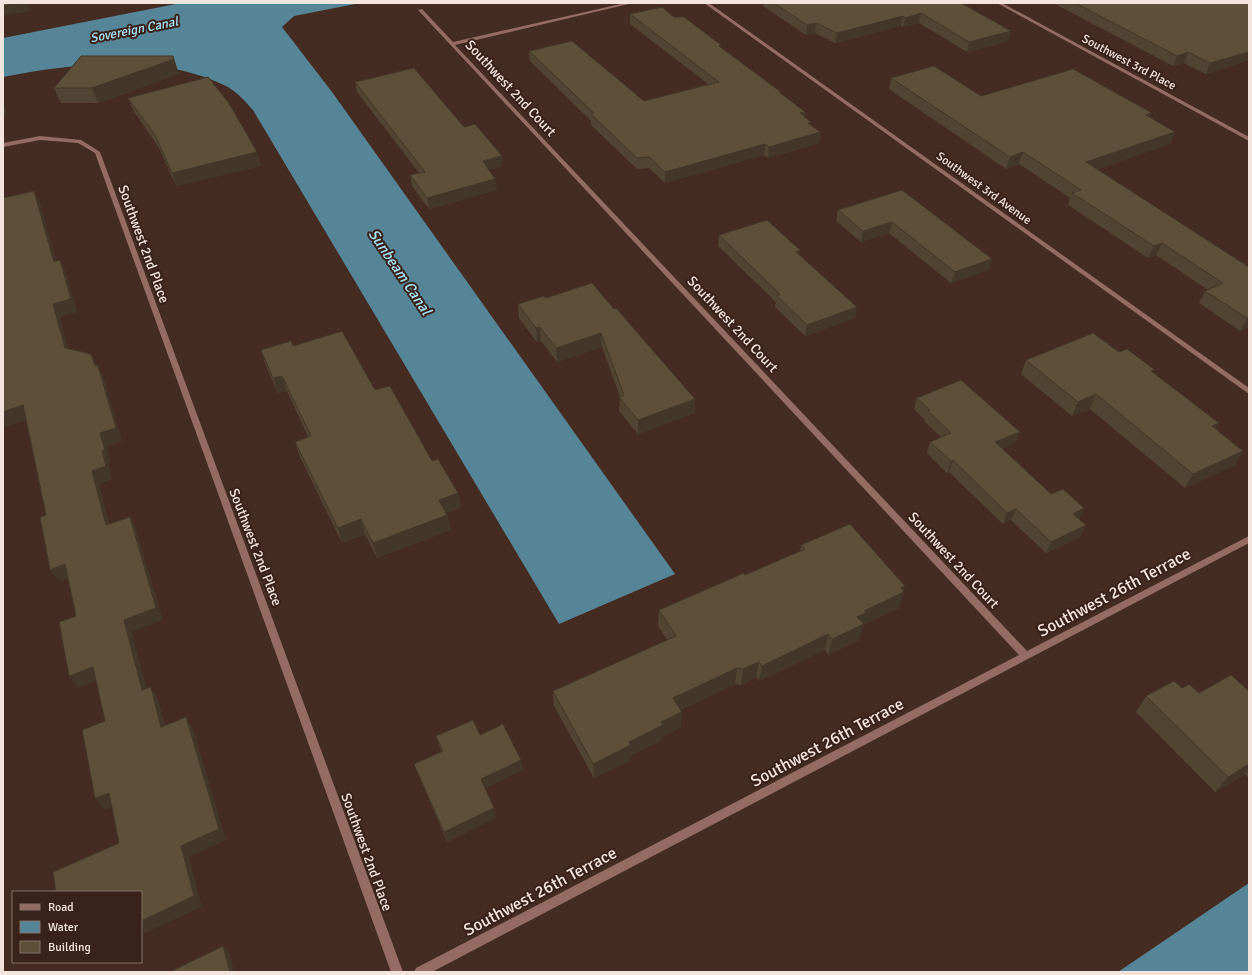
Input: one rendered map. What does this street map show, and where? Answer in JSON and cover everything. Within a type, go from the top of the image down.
[{"type":"street","points":[[453,44],[631,3]]},
{"type":"street","name":"Southwest 3rd Avenue","points":[[706,3],[1249,392]]},
{"type":"street","name":"Southwest 3rd Place","points":[[999,3],[1249,139]]},
{"type":"street","name":"Southwest 2nd Court","points":[[420,10],[1026,656]]},
{"type":"street","name":"Southwest 2nd Place","points":[[3,145],[40,138],[79,141],[97,152],[397,972]]},
{"type":"street","name":"Southwest 26th Terrace","points":[[420,972],[1249,539]]},
{"type":"water","points":[[181,3],[360,3],[294,16],[282,27],[332,92],[675,574],[559,624],[253,110],[232,89],[202,76],[175,69],[147,65],[88,65],[3,77],[3,38]]},
{"type":"water","points":[[1249,883],[1249,972],[1118,972]]},
{"type":"building","points":[[3,3],[18,3],[3,6]]},
{"type":"building","points":[[774,3],[961,3],[1011,31],[969,42],[921,13],[905,18],[903,16],[837,33],[816,23],[807,25]]},
{"type":"building","points":[[1075,3],[1249,3],[1249,52],[1210,63],[1188,52],[1177,56]]},
{"type":"building","points":[[662,7],[674,17],[684,17],[721,45],[719,46],[781,92],[779,92],[805,112],[800,113],[811,122],[808,123],[820,132],[769,147],[765,144],[665,172],[649,157],[637,158],[591,114],[594,113],[529,51],[572,41],[644,101],[719,82],[630,14]]},
{"type":"building","points":[[81,56],[173,56],[174,59],[92,88],[54,88]]},
{"type":"building","points":[[934,66],[981,96],[1073,69],[1152,113],[1146,115],[1175,132],[1086,162],[1249,267],[1249,317],[1247,318],[1205,291],[1223,283],[1162,243],[1154,246],[1072,193],[1081,190],[1023,152],[1010,157],[891,78]]},
{"type":"building","points":[[414,68],[464,127],[475,124],[502,156],[483,161],[495,179],[427,198],[410,175],[425,172],[355,82]]},
{"type":"building","points":[[208,77],[229,103],[257,152],[172,173],[155,135],[128,98]]},
{"type":"building","points":[[902,190],[992,259],[955,272],[892,222],[863,231],[838,210]]},
{"type":"building","points":[[34,191],[54,262],[60,260],[71,299],[53,304],[65,348],[91,354],[95,366],[98,366],[116,428],[100,433],[105,450],[102,451],[106,466],[92,471],[106,525],[130,517],[156,608],[124,620],[142,690],[151,687],[161,727],[186,717],[219,829],[181,846],[194,896],[142,921],[142,891],[56,891],[53,872],[119,843],[109,793],[95,798],[82,730],[105,721],[93,667],[69,676],[59,622],[76,616],[65,564],[50,570],[40,517],[46,515],[23,405],[3,412],[3,198]]},
{"type":"building","points":[[767,220],[800,250],[796,252],[857,307],[807,325],[777,296],[780,294],[719,235]]},
{"type":"building","points":[[592,283],[614,309],[616,308],[695,399],[638,420],[619,397],[624,395],[601,333],[556,348],[540,327],[536,328],[518,304],[544,296],[546,298]]},
{"type":"building","points":[[342,331],[375,390],[390,386],[432,461],[438,459],[458,493],[439,500],[447,515],[373,543],[361,519],[338,528],[295,442],[311,436],[282,376],[273,378],[261,350],[291,341],[293,346]]},
{"type":"building","points":[[1093,333],[1119,352],[1127,349],[1155,370],[1151,371],[1219,423],[1212,426],[1243,451],[1193,474],[1096,394],[1078,402],[1026,360]]},
{"type":"building","points":[[961,380],[1020,432],[995,442],[1051,494],[1063,489],[1084,508],[1073,514],[1086,525],[1051,542],[1016,509],[1007,513],[953,460],[951,461],[930,442],[951,433],[917,398]]},
{"type":"building","points":[[850,524],[905,586],[901,588],[904,592],[864,611],[866,613],[857,617],[864,624],[832,639],[828,634],[762,666],[759,662],[743,669],[737,668],[673,698],[682,712],[661,722],[663,725],[629,742],[631,745],[593,764],[553,691],[676,636],[659,610],[744,573],[745,575],[805,549],[801,545]]},
{"type":"building","points":[[1231,675],[1249,691],[1249,764],[1228,777],[1146,696],[1174,681],[1182,688],[1189,684],[1199,693]]},
{"type":"building","points":[[473,720],[480,735],[503,724],[521,760],[481,779],[494,808],[444,832],[414,764],[443,751],[436,736]]},
{"type":"building","points":[[223,946],[230,972],[170,972]]},
{"type":"water label","name":"Sovereign Canal","points":[[134,29]]},
{"type":"water label","name":"Sunbeam Canal","points":[[400,272]]}]
